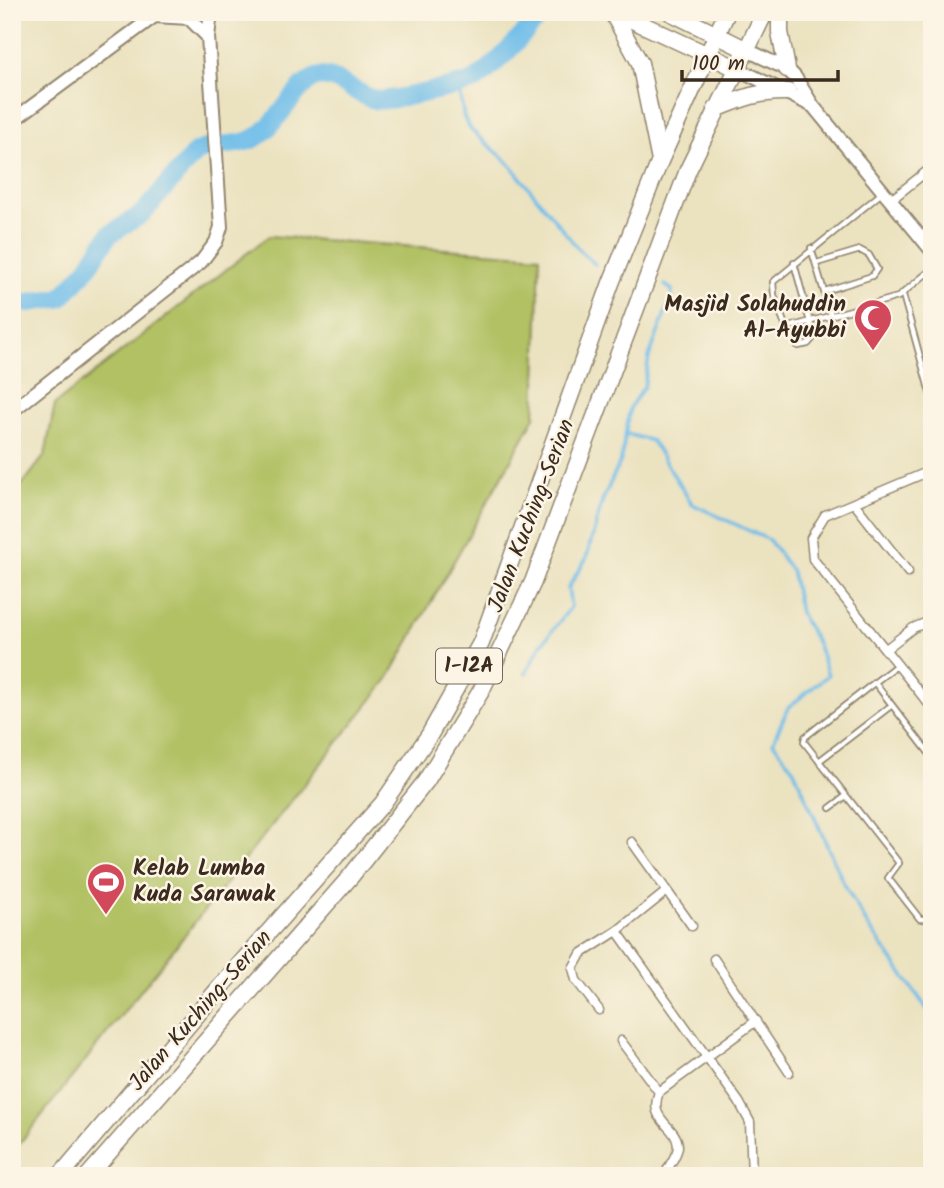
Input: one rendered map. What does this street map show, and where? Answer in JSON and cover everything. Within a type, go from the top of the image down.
[{"type":"highway","points":[[613,12],[736,68]]},
{"type":"highway","points":[[613,12],[640,63],[660,161]]},
{"type":"highway","name":"Jalan Kuching-Serian","points":[[60,1176],[228,978],[375,813],[408,768],[453,696],[481,643],[611,283],[660,161],[727,12]]},
{"type":"highway","name":"Jalan Kuching-Serian","points":[[88,1176],[351,876],[426,781],[454,738],[509,635],[533,582],[665,229],[716,108],[765,12]]},
{"type":"highway","points":[[780,12],[780,32],[787,69]]},
{"type":"highway","points":[[676,14],[745,49]]},
{"type":"highway","points":[[716,108],[744,95],[765,91],[788,92]]},
{"type":"street","points":[[12,411],[211,252],[220,227],[208,37],[211,12]]},
{"type":"street","points":[[12,121],[154,13],[189,18],[208,37]]},
{"type":"street","points":[[745,49],[787,69],[813,106],[932,251]]},
{"type":"street","points":[[736,68],[813,106]]},
{"type":"street","points":[[887,196],[932,167]]},
{"type":"street","points":[[932,470],[825,515],[811,538],[813,559],[932,708]]},
{"type":"street","points":[[855,503],[908,572]]},
{"type":"street","points":[[886,649],[913,628],[932,620]]},
{"type":"street","points":[[632,842],[692,926]]},
{"type":"street","points":[[599,1010],[576,980],[573,968],[581,954],[617,931],[667,891]]},
{"type":"street","points":[[617,931],[708,1056],[750,1122],[752,1176]]},
{"type":"street","points":[[714,958],[789,1072]]},
{"type":"street","points":[[665,1176],[678,1150],[678,1143],[657,1114],[655,1103],[659,1092],[756,1021]]},
{"type":"street","points":[[621,1041],[659,1092]]},
{"type":"lane","points":[[794,263],[814,337],[808,344],[798,346],[786,328],[772,284],[794,263],[811,248],[887,196]]},
{"type":"lane","points":[[811,248],[831,315]]},
{"type":"lane","points":[[817,263],[860,250],[869,255],[877,268],[872,276],[825,291]]},
{"type":"lane","points":[[786,328],[902,295],[932,269]]},
{"type":"lane","points":[[902,295],[930,393]]},
{"type":"lane","points":[[898,664],[805,737],[804,742],[899,863],[889,873],[888,878],[920,919],[932,919]]},
{"type":"lane","points":[[874,682],[932,757]]},
{"type":"lane","points":[[819,761],[892,705]]},
{"type":"lane","points":[[830,808],[846,796]]},
{"type":"green space","name":"Kelab Lumba Kuda Sarawak","points":[[269,236],[540,256],[535,417],[388,679],[12,1153],[12,498],[45,455],[55,404]]},
{"type":"waterway","points":[[12,299],[25,303],[61,298],[88,268],[109,235],[142,214],[196,152],[240,143],[262,134],[310,80],[318,77],[333,79],[377,100],[411,96],[469,82],[494,65],[544,12]]},
{"type":"waterway","points":[[458,84],[464,118],[471,130],[507,161],[581,252],[595,264]]},
{"type":"waterway","points":[[526,673],[541,645],[571,607],[568,588],[586,559],[603,499],[621,460],[630,407],[644,387],[649,357],[672,295],[672,290],[665,285]]},
{"type":"waterway","points":[[627,434],[652,441],[692,504],[769,540],[792,572],[800,613],[818,645],[828,675],[788,708],[773,742],[794,770],[843,882],[867,924],[932,1016]]},
{"type":"place","name":"Masjid Solahuddin Al-Ayubbi","points":[[873,352]]},
{"type":"place","name":"Kelab Lumba Kuda Sarawak","points":[[106,916]]}]
